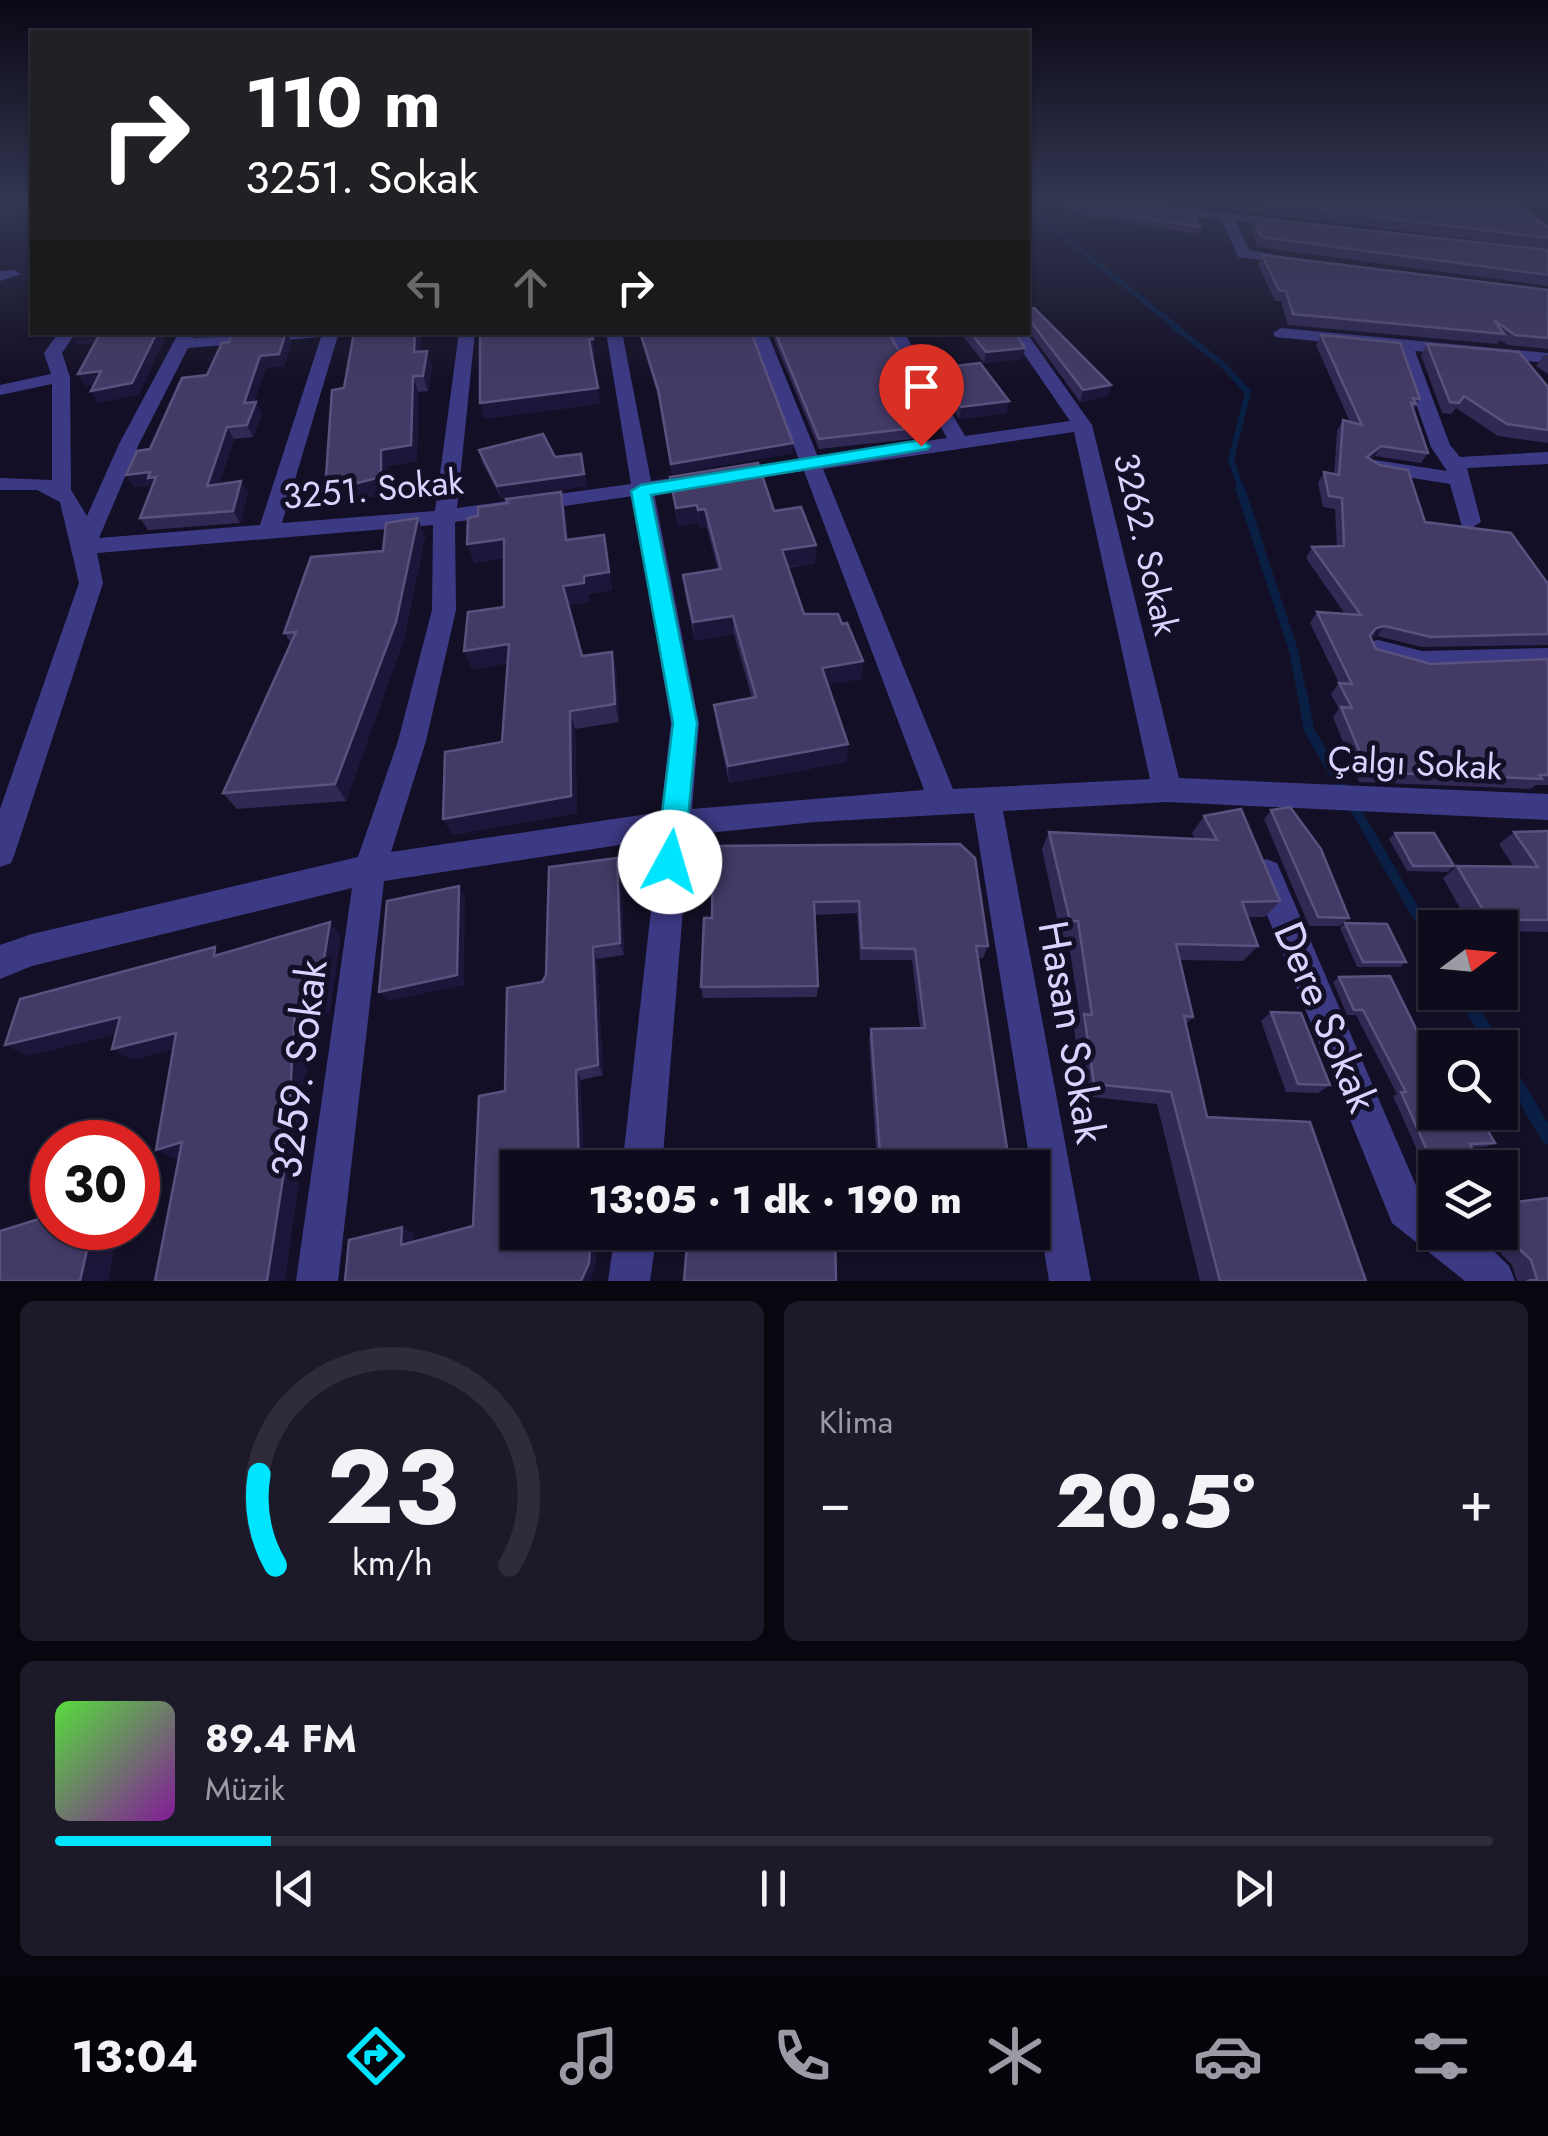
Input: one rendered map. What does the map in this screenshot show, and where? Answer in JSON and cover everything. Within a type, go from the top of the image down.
[{"type":"street","points":[[1281,261],[1311,266]]},
{"type":"street","points":[[1281,332],[1548,358]]},
{"type":"street","points":[[0,853],[90,583],[77,507],[62,488],[60,377],[53,354],[66,335]]},
{"type":"street","points":[[84,547],[184,338],[256,335]]},
{"type":"street","points":[[269,531],[327,335]]},
{"type":"street","name":"3259. Sokak","points":[[317,1281],[370,870],[412,741],[444,610],[445,517],[467,335]]},
{"type":"street","points":[[615,335],[685,723],[644,1150]]},
{"type":"street","points":[[760,335],[944,803]]},
{"type":"street","points":[[897,335],[958,440]]},
{"type":"street","name":"3262. Sokak","points":[[1019,335],[1082,425],[1167,790]]},
{"type":"street","points":[[1404,345],[1440,447],[1457,471],[1470,522]]},
{"type":"street","points":[[0,390],[60,377]]},
{"type":"street","name":"3251. Sokak","points":[[84,547],[445,517],[1082,425]]},
{"type":"street","points":[[1374,466],[1457,471],[1548,458]]},
{"type":"street","points":[[0,484],[36,482],[62,488]]},
{"type":"street","points":[[1378,649],[1422,661],[1548,657]]},
{"type":"street","name":"Çalgı Sokak","points":[[0,962],[32,950],[370,870],[673,824],[815,809],[1167,790],[1548,807]]},
{"type":"street","name":"Dere Sokak","points":[[1233,792],[1406,1209],[1418,1218]]},
{"type":"street","name":"Hasan Sokak","points":[[986,798],[1070,1281]]},
{"type":"street","points":[[628,1281],[633,1250]]},
{"type":"street","name":"Dere Sokak","points":[[1459,1250],[1494,1281]]},
{"type":"building","points":[[1265,261],[1309,261],[1548,290],[1548,338],[1515,335],[1494,320],[1504,334],[1293,314],[1286,291],[1279,290]]},
{"type":"building","points":[[1441,261],[1548,261],[1548,275]]},
{"type":"building","points":[[1034,308],[1111,385],[1083,390],[1030,321],[1030,309]]},
{"type":"building","points":[[99,335],[156,335],[132,383],[91,391],[101,371],[78,374]]},
{"type":"building","points":[[285,335],[279,354],[260,356],[244,403],[256,402],[247,425],[227,427],[207,486],[241,481],[233,511],[140,518],[156,477],[148,478],[150,472],[126,475],[137,451],[150,449],[182,378],[207,375],[222,343],[229,342],[231,336]]},
{"type":"building","points":[[353,335],[415,335],[414,352],[427,351],[423,376],[413,376],[411,445],[381,450],[381,477],[325,491],[332,390],[344,388]]},
{"type":"building","points":[[480,335],[592,335],[589,340],[598,388],[480,403]]},
{"type":"building","points":[[641,335],[752,335],[793,443],[671,464],[658,389]]},
{"type":"building","points":[[776,335],[890,335],[935,412],[924,413],[932,426],[819,439]]},
{"type":"building","points":[[972,335],[1017,335],[1025,348],[986,352]]},
{"type":"building","points":[[1321,335],[1400,343],[1420,399],[1413,398],[1416,404],[1411,403],[1428,453],[1381,446],[1367,457],[1380,465],[1408,470],[1425,522],[1511,533],[1548,584],[1548,634],[1431,637],[1385,626],[1376,628],[1370,636],[1376,649],[1431,664],[1548,659],[1548,775],[1539,775],[1542,779],[1368,772],[1341,707],[1352,708],[1339,683],[1352,684],[1317,612],[1361,615],[1312,547],[1344,546],[1342,498],[1329,496],[1324,472],[1339,475],[1343,420],[1362,425]]},
{"type":"building","points":[[1427,344],[1519,352],[1548,387],[1548,430],[1507,424],[1464,396],[1459,403],[1450,402]]},
{"type":"building","points":[[980,363],[1009,401],[961,407],[938,368]]},
{"type":"building","points":[[543,434],[555,457],[581,454],[584,474],[497,486],[479,450]]},
{"type":"building","points":[[758,463],[774,511],[801,507],[816,545],[782,550],[804,614],[838,614],[842,624],[847,623],[863,661],[822,668],[848,744],[728,766],[714,705],[756,697],[733,616],[693,622],[683,575],[721,569],[705,509],[698,510],[697,505],[676,508],[670,477]]},
{"type":"building","points":[[561,492],[566,540],[604,535],[609,572],[584,576],[584,583],[563,586],[582,656],[612,652],[615,704],[570,711],[571,796],[443,819],[445,752],[502,742],[509,644],[464,651],[468,612],[504,607],[504,539],[467,544],[468,518],[478,516],[478,507],[508,503],[506,499]]},
{"type":"building","points":[[418,518],[396,622],[335,784],[223,793],[296,632],[284,633],[311,557],[383,551],[386,523]]},
{"type":"building","points":[[1290,807],[1321,849],[1349,918],[1318,917],[1271,810]]},
{"type":"building","points":[[1241,809],[1280,901],[1242,902],[1258,946],[1176,944],[1193,1017],[1184,1016],[1207,1117],[1310,1122],[1366,1281],[1220,1281],[1171,1092],[1094,1084],[1084,1014],[1092,1015],[1078,921],[1070,921],[1049,832],[1217,840],[1204,816]]},
{"type":"building","points":[[1548,831],[1548,920],[1518,920],[1518,910],[1483,910],[1457,866],[1538,867],[1514,832]]},
{"type":"building","points":[[1395,833],[1434,833],[1454,866],[1413,866]]},
{"type":"building","points":[[960,844],[975,858],[988,946],[976,946],[1007,1150],[880,1150],[871,1029],[925,1028],[915,949],[862,948],[859,901],[814,902],[818,986],[701,987],[704,918],[712,918],[713,846]]},
{"type":"building","points":[[617,858],[620,943],[593,947],[598,1065],[576,1070],[578,1150],[500,1150],[500,1250],[590,1250],[581,1281],[345,1281],[349,1240],[402,1227],[401,1245],[473,1226],[479,1096],[505,1091],[507,988],[542,982],[546,975],[549,867]]},
{"type":"building","points":[[459,886],[457,975],[379,992],[387,901]]},
{"type":"building","points":[[330,922],[317,1001],[295,1007],[287,1152],[267,1281],[155,1281],[182,1142],[160,1149],[160,1127],[176,1033],[112,1049],[120,1017],[5,1045],[20,999],[215,947],[214,956]]},
{"type":"building","points":[[1345,923],[1387,924],[1406,962],[1363,962]]},
{"type":"building","points":[[1390,976],[1418,1033],[1418,1130],[1487,1130],[1495,1143],[1470,1144],[1473,1150],[1427,1150],[1401,1092],[1406,1092],[1363,1010],[1354,1010],[1339,977]]},
{"type":"building","points":[[1271,1012],[1301,1013],[1330,1085],[1298,1084]]},
{"type":"building","points":[[1548,1198],[1548,1281],[1527,1281],[1537,1279],[1531,1260],[1518,1248],[1518,1202]]},
{"type":"building","points":[[30,1222],[30,1250],[87,1250],[80,1281],[0,1281],[0,1231]]},
{"type":"building","points":[[687,1250],[835,1250],[836,1281],[684,1281]]},
{"type":"waterway","points":[[1094,261],[1179,329]]},
{"type":"waterway","points":[[1175,327],[1222,364],[1248,392],[1231,459],[1241,490]]},
{"type":"waterway","points":[[1240,488],[1294,652],[1302,695]]},
{"type":"waterway","points":[[1302,692],[1309,730],[1418,917]]},
{"type":"waterway","points":[[1473,1010],[1485,1030]]},
{"type":"waterway","points":[[1518,1086],[1548,1137]]},
{"type":"route","points":[[670,862],[685,723],[641,491],[921,446]]}]
